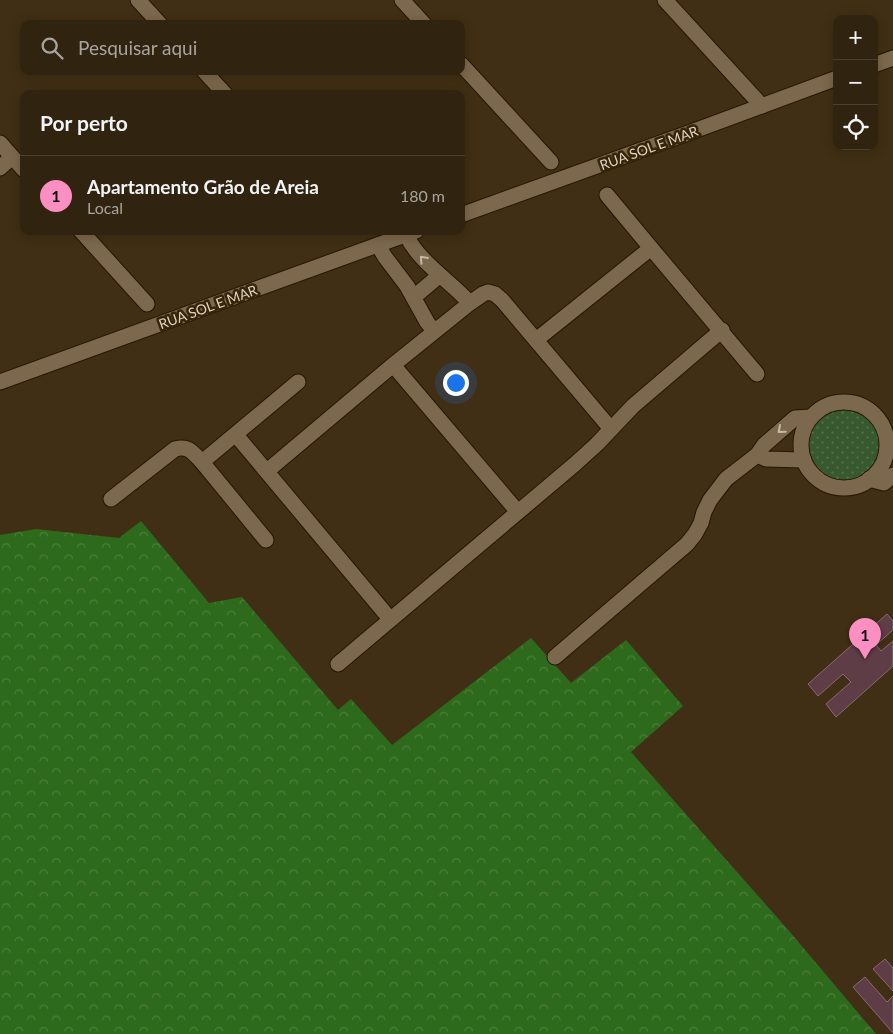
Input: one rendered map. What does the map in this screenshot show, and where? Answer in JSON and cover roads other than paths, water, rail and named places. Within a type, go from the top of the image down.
[{"type":"street","points":[[138,0],[156,20]]},
{"type":"street","points":[[402,0],[420,20]]},
{"type":"street","points":[[665,0],[762,106]]},
{"type":"street","points":[[878,64],[893,58]]},
{"type":"street","points":[[465,68],[551,162]]},
{"type":"street","points":[[208,75],[221,90]]},
{"type":"street","name":"RUA SOL E MAR","points":[[465,214],[833,79]]},
{"type":"street","points":[[0,144],[20,166]]},
{"type":"street","points":[[0,168],[12,157]]},
{"type":"street","points":[[607,196],[722,330],[757,374]]},
{"type":"street","points":[[85,235],[147,304]]},
{"type":"street","name":"RUA SOL E MAR","points":[[0,382],[406,235]]},
{"type":"street","points":[[411,235],[414,248],[470,303]]},
{"type":"street","points":[[378,245],[414,297],[418,308],[434,331]]},
{"type":"street","points":[[536,340],[651,248]]},
{"type":"street","points":[[414,297],[440,275]]},
{"type":"street","points":[[267,471],[392,365],[470,303],[488,292],[495,294],[502,300],[611,429]]},
{"type":"street","points":[[338,664],[575,464],[633,406],[722,330]]},
{"type":"street","points":[[392,365],[518,512]]},
{"type":"street","points":[[202,462],[298,382]]},
{"type":"street","points":[[851,402],[862,406],[871,412],[888,431],[883,462],[869,480],[859,485],[837,487],[826,484],[816,478],[804,460],[801,449],[805,427],[819,410],[829,405],[851,402]]},
{"type":"street","points":[[555,657],[687,544],[701,523],[707,506],[717,489],[726,479],[757,455],[764,445],[795,418],[811,418]]},
{"type":"street","points":[[236,435],[390,619]]},
{"type":"street","points":[[111,499],[175,448],[183,447],[202,462],[266,540]]},
{"type":"street","points":[[757,455],[766,459],[804,460]]},
{"type":"street","points":[[869,480],[884,482],[893,475]]},
{"type":"place","name":"Apartamento Grão de Areia","points":[[865,659]]}]
